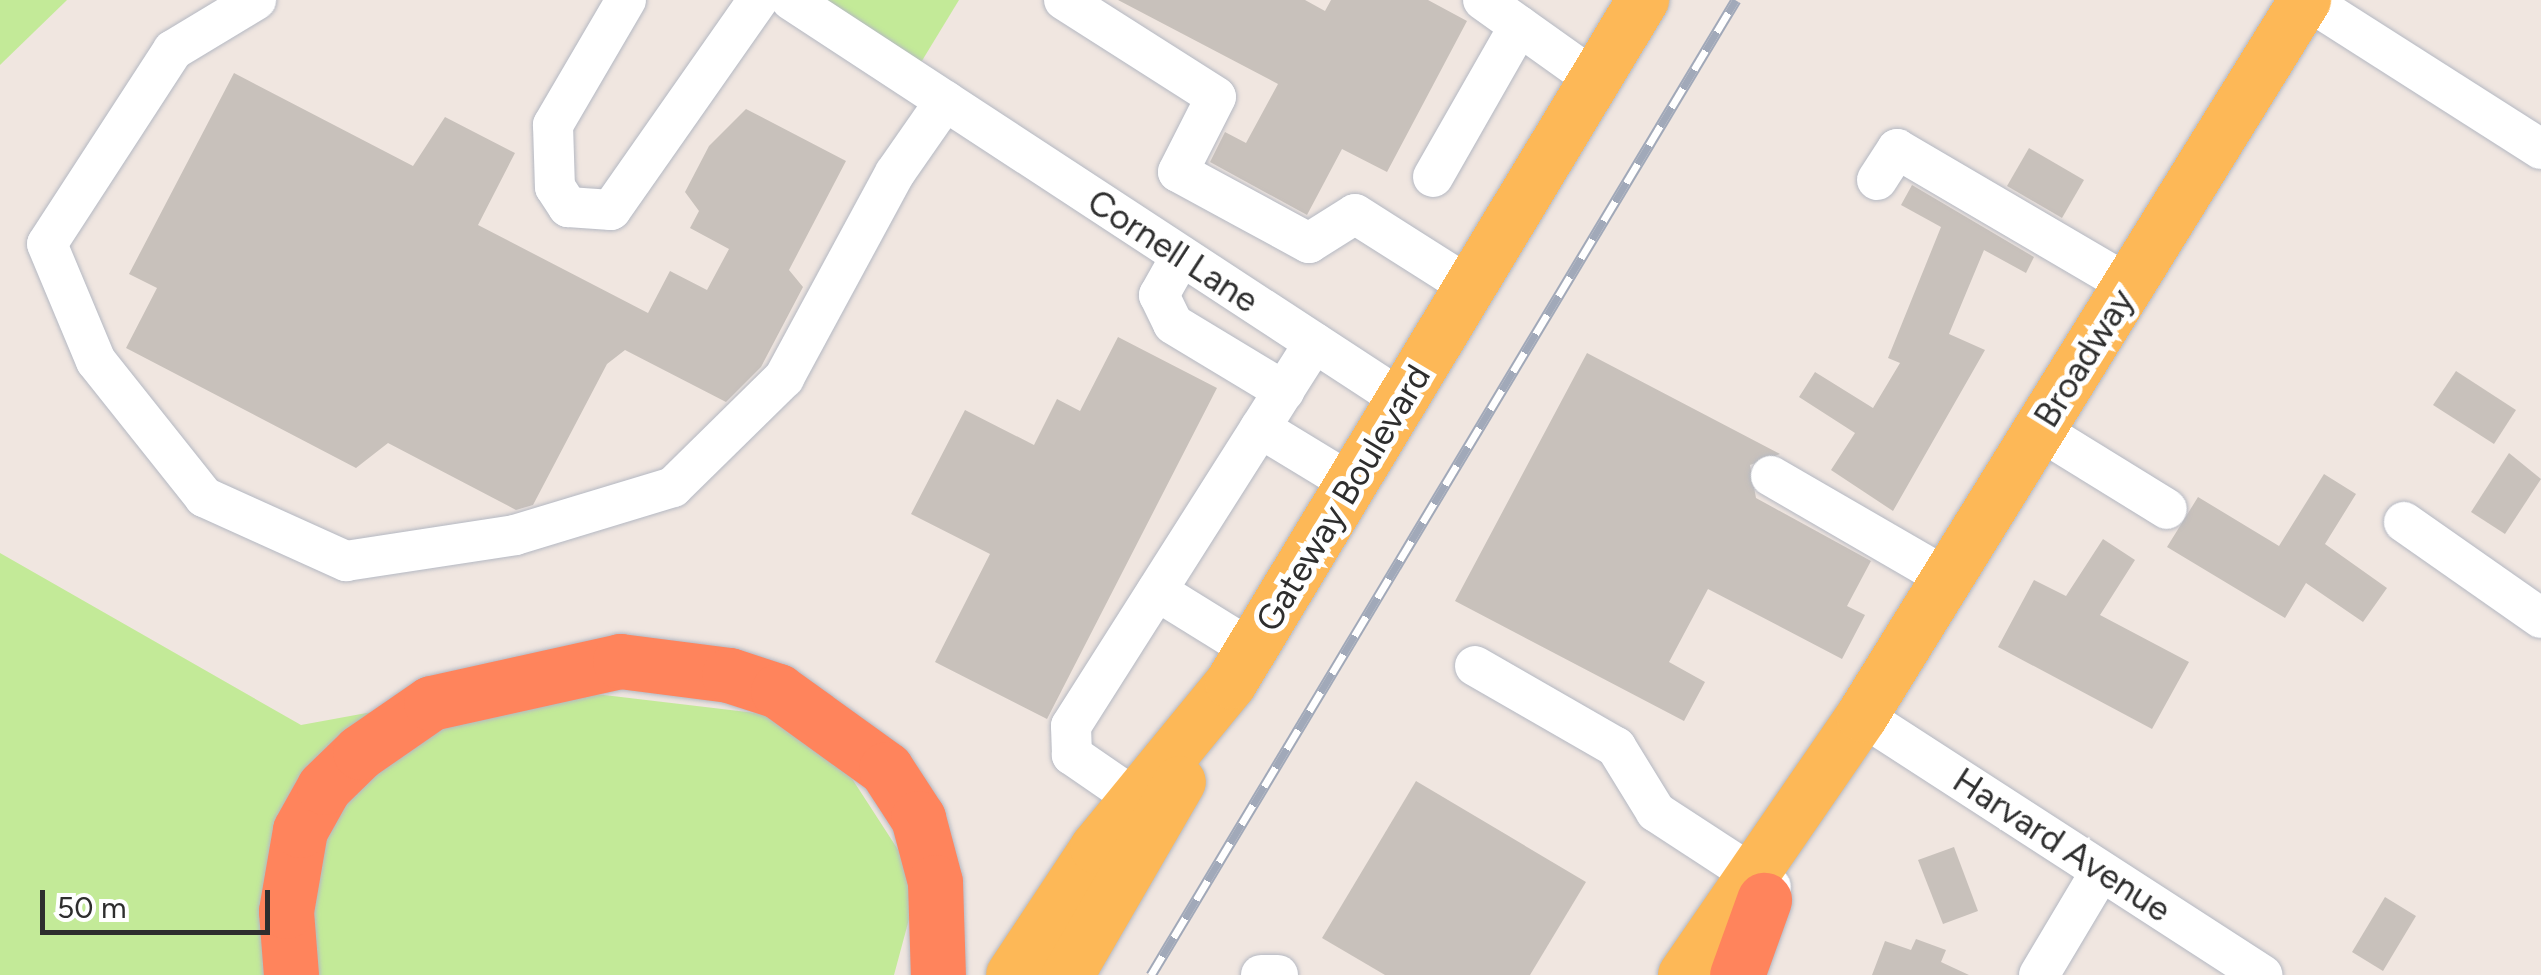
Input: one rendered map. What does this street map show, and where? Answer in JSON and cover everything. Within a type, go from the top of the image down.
[{"type":"highway","points":[[291,975],[287,893],[300,830],[324,787],[360,752],[431,703],[620,662],[729,675],[778,691],[886,769],[918,818],[936,882],[938,975]]},
{"type":"highway","points":[[1737,975],[1763,888]]},
{"type":"main road","name":"Gateway Boulevard","points":[[1012,975],[1136,799],[1242,666],[1643,0]]},
{"type":"main road","name":"Broadway","points":[[1719,975],[1763,888],[1862,716],[2306,0]]},
{"type":"main road","points":[[1068,975],[1242,666]]},
{"type":"main road","name":"Broadway","points":[[1684,975],[1763,888]]},
{"type":"street","points":[[256,0],[173,50],[47,244],[96,361],[204,497],[346,560],[515,535],[673,487],[784,378],[895,173],[945,101]]},
{"type":"street","points":[[626,0],[552,125],[555,187],[568,206],[610,210],[758,0]]},
{"type":"street","name":"Cornell Lane","points":[[792,0],[1402,400]]},
{"type":"street","points":[[1064,0],[1216,96],[1178,172],[1309,244],[1355,214],[1470,287]]},
{"type":"street","points":[[1483,0],[1594,80]]},
{"type":"street","points":[[2306,0],[2541,149]]},
{"type":"street","points":[[1433,177],[1518,26]]},
{"type":"street","points":[[1877,180],[1898,149],[2129,285]]},
{"type":"street","points":[[1181,256],[1159,294],[1173,324],[1284,391]]},
{"type":"street","points":[[1136,799],[1072,755],[1070,738],[1157,591],[1314,343]]},
{"type":"street","points":[[1260,428],[1352,484]]},
{"type":"street","points":[[2039,430],[2167,510]]},
{"type":"street","points":[[1771,476],[1948,578]]},
{"type":"street","points":[[2404,522],[2541,618]]},
{"type":"street","points":[[1157,591],[1242,666]]},
{"type":"street","points":[[1475,666],[1616,747],[1656,812],[1763,888]]},
{"type":"street","name":"Harvard Avenue","points":[[1862,716],[2262,975]]},
{"type":"street","points":[[2039,975],[2101,871]]},
{"type":"street","points":[[1261,975],[1278,975]]},
{"type":"green space","points":[[0,0],[67,0],[0,65]]},
{"type":"green space","points":[[817,0],[959,0],[920,64]]},
{"type":"green space","points":[[0,553],[301,725],[520,685],[814,720],[919,882],[894,975],[0,975]]},
{"type":"building","points":[[1118,0],[1305,0],[1325,11],[1331,0],[1428,0],[1467,21],[1387,172],[1342,149],[1307,215],[1210,162],[1225,132],[1246,143],[1278,84]]},
{"type":"building","points":[[234,73],[413,166],[445,117],[515,153],[478,225],[648,313],[670,271],[707,290],[729,249],[690,228],[699,211],[685,192],[709,146],[746,109],[846,161],[789,270],[803,287],[761,367],[726,402],[625,350],[607,364],[533,505],[516,510],[388,443],[356,468],[126,348],[157,288],[129,274]]},
{"type":"building","points":[[2029,148],[2084,180],[2062,218],[2007,186]]},
{"type":"building","points":[[1912,185],[2034,257],[2026,273],[1984,250],[1949,334],[1985,350],[1893,511],[1831,470],[1855,433],[1799,397],[1815,372],[1873,408],[1900,363],[1888,358],[1941,227],[1901,205]]},
{"type":"building","points":[[1118,337],[1217,388],[1047,719],[935,662],[990,554],[911,514],[965,410],[1034,445],[1057,399],[1080,411]]},
{"type":"building","points":[[1587,353],[1780,454],[1750,465],[1756,498],[1871,561],[1847,606],[1865,615],[1842,659],[1708,589],[1669,662],[1705,682],[1684,721],[1455,601]]},
{"type":"building","points":[[2456,371],[2516,410],[2494,444],[2433,405]]},
{"type":"building","points":[[2509,453],[2541,479],[2505,534],[2471,512]]},
{"type":"building","points":[[2324,474],[2356,494],[2325,544],[2387,588],[2363,622],[2306,583],[2285,618],[2167,547],[2198,497],[2279,546]]},
{"type":"building","points":[[2103,539],[2135,560],[2100,615],[2189,662],[2152,729],[1998,647],[2034,580],[2066,596]]},
{"type":"building","points":[[1416,781],[1586,882],[1530,975],[1385,975],[1322,938]]},
{"type":"building","points":[[1954,847],[1978,911],[1943,924],[1918,860]]},
{"type":"building","points":[[2385,897],[2416,916],[2383,971],[2352,952]]},
{"type":"building","points":[[1916,939],[1946,950],[1941,962],[1969,975],[1872,975],[1885,941],[1911,950]]},
{"type":"railway","points":[[1151,975],[1736,0]]}]
